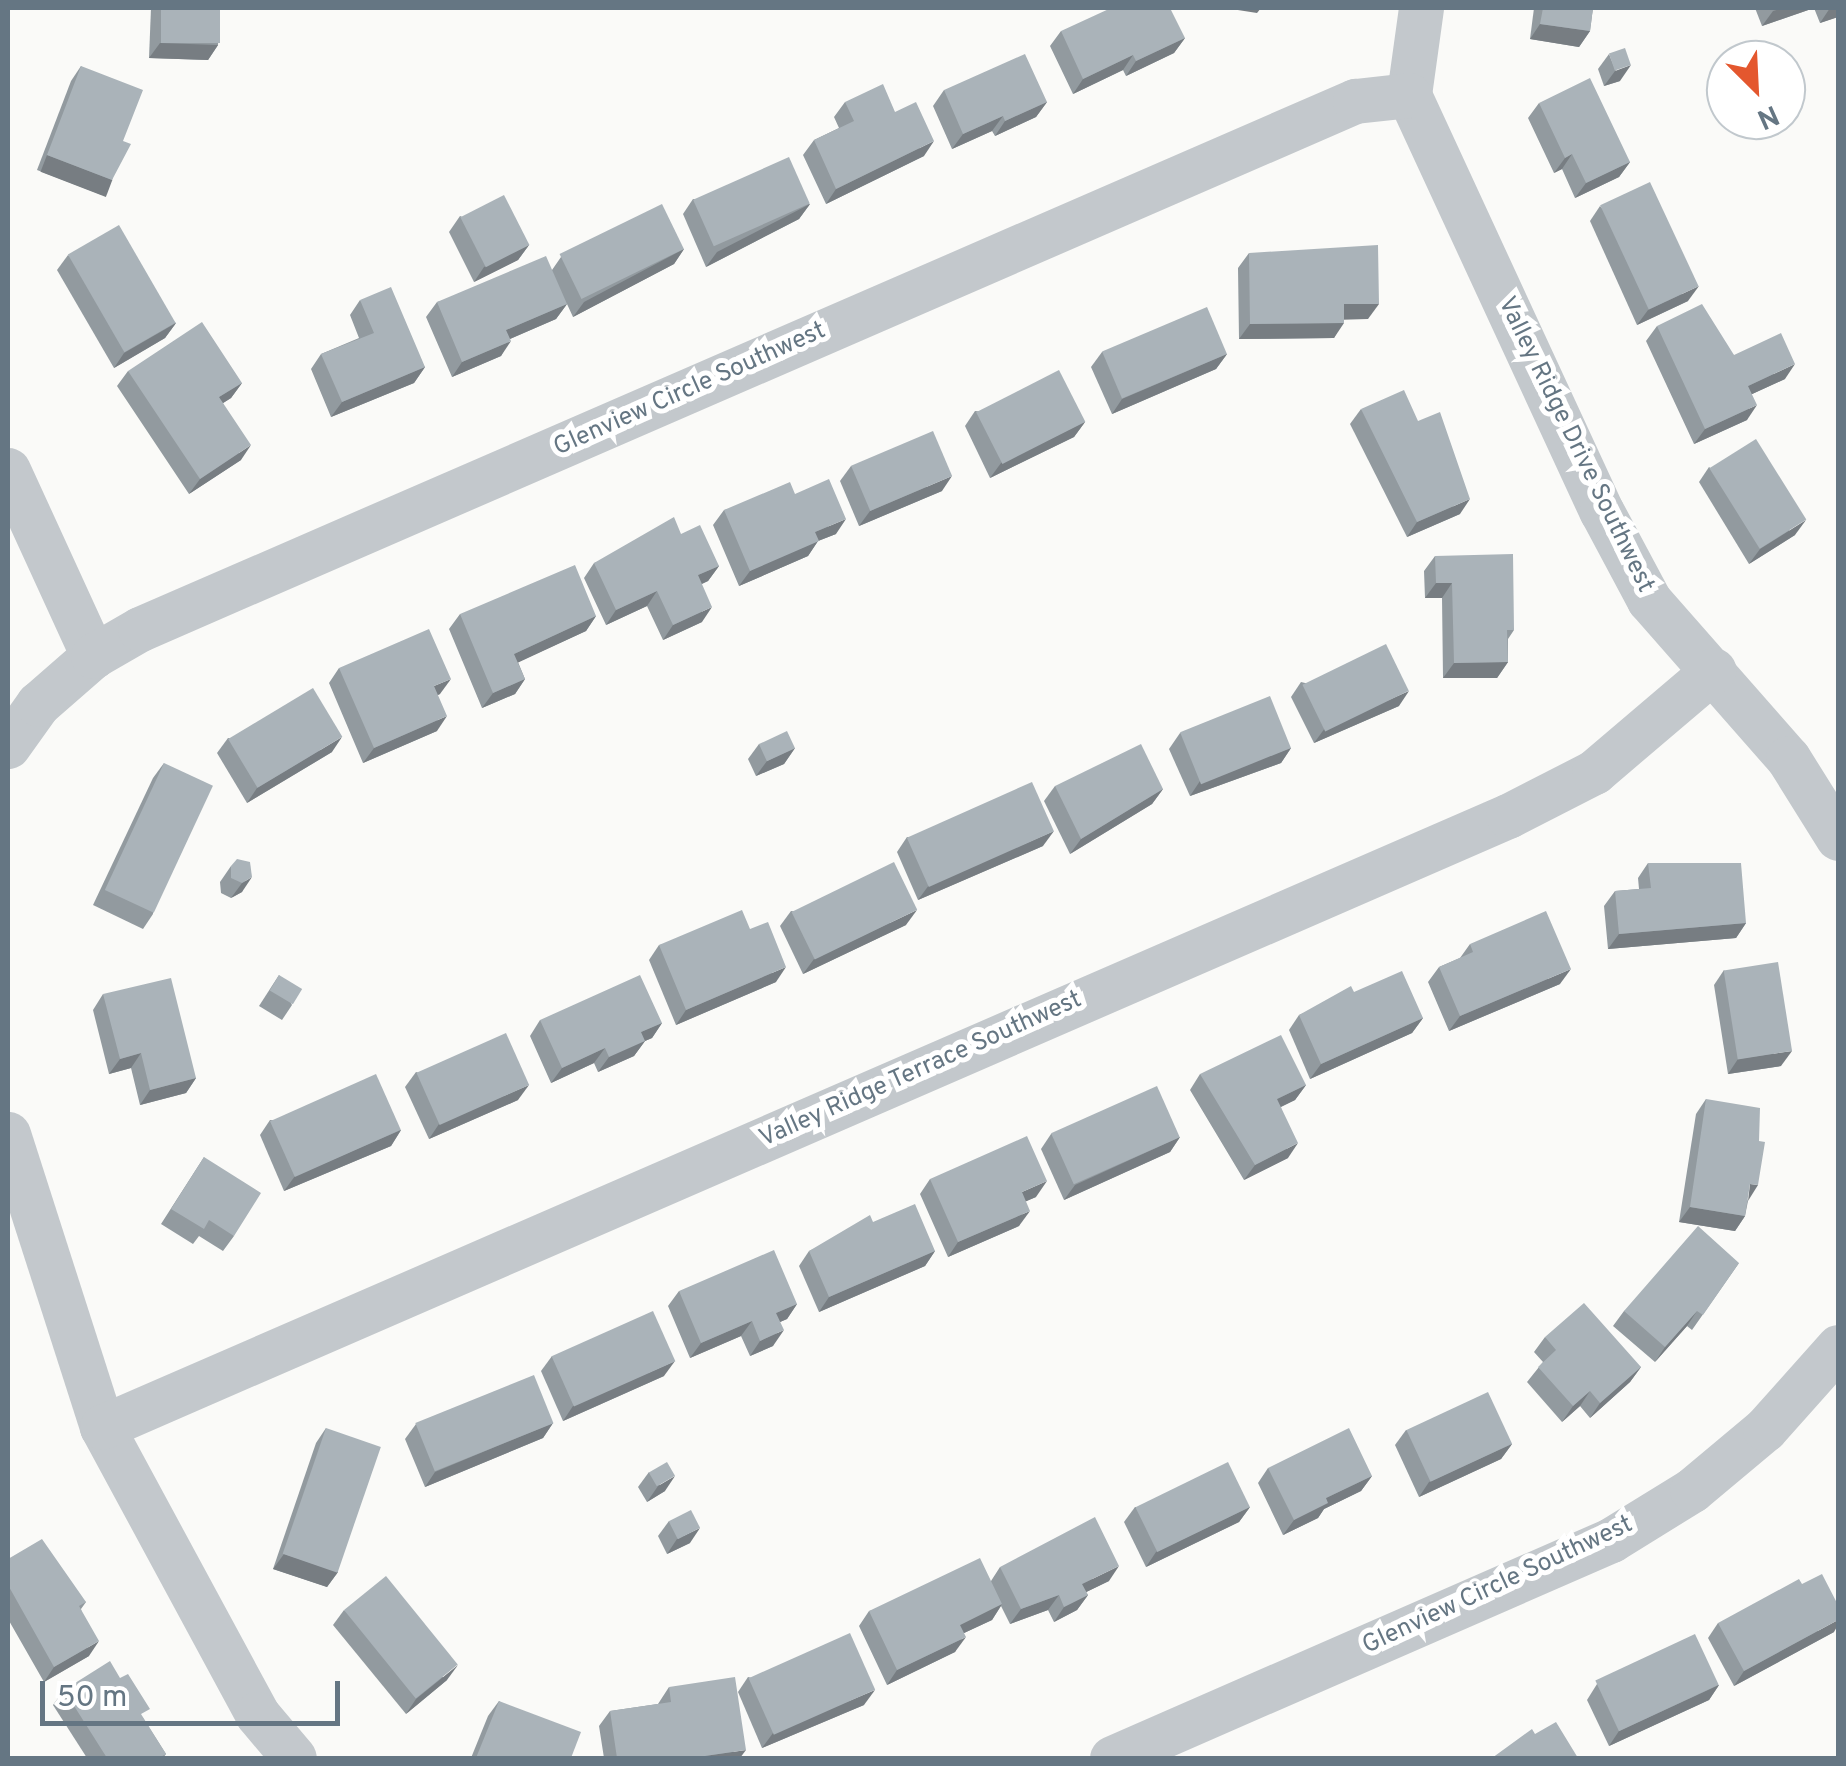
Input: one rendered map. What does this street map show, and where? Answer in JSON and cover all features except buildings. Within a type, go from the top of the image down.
[{"type":"street","points":[[1409,95],[1421,8]]},
{"type":"street","name":"Glenview Circle Southwest","points":[[8,746],[38,704],[93,656],[140,629],[1355,100],[1409,95]]},
{"type":"street","name":"Valley Ridge Drive Southwest","points":[[1409,95],[1612,530],[1650,600],[1788,758],[1838,838]]},
{"type":"street","points":[[8,470],[93,656]]},
{"type":"street","name":"Valley Ridge Terrace Southwest","points":[[102,1427],[1508,816],[1594,772],[1714,670]]},
{"type":"street","points":[[8,1134],[102,1427],[257,1714],[294,1758]]},
{"type":"street","name":"Glenview Circle Southwest","points":[[1112,1758],[1611,1540],[1692,1490],[1765,1430],[1838,1347]]}]
